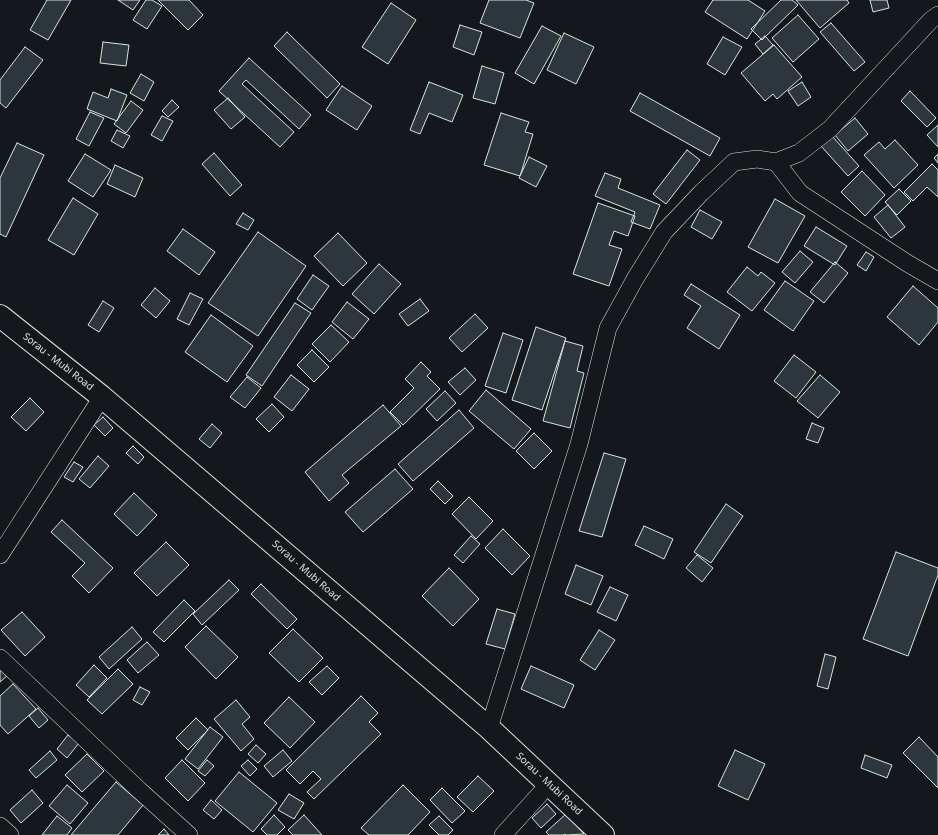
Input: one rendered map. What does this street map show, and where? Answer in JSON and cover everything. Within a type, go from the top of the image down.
[{"type":"main road","name":"Sorau - Mubi Road","points":[[0,316],[102,397],[489,728],[603,835]]},
{"type":"street","points":[[489,728],[579,444],[608,328],[635,279],[664,232],[701,193],[734,162],[757,159],[776,162],[799,153],[830,129],[931,20],[938,15]]},
{"type":"street","points":[[776,162],[800,193],[907,263],[938,281]]},
{"type":"street","points":[[0,555],[102,397]]},
{"type":"street","points":[[0,658],[139,790],[189,835]]},
{"type":"street","points":[[503,835],[549,784]]},
{"type":"street","points":[[0,826],[10,835]]},
{"type":"building","points":[[47,0],[71,0],[48,40],[30,30]]},
{"type":"building","points":[[118,0],[140,0],[133,10]]},
{"type":"building","points":[[146,0],[152,0],[162,6],[147,29],[133,20]]},
{"type":"building","points":[[158,0],[189,0],[203,15],[188,30]]},
{"type":"building","points":[[489,0],[526,0],[534,3],[520,38],[480,23]]},
{"type":"building","points":[[713,0],[748,0],[765,11],[747,39],[705,12]]},
{"type":"building","points":[[781,0],[792,0],[798,5],[762,40],[751,29]]},
{"type":"building","points":[[796,0],[847,0],[849,3],[820,28]]},
{"type":"building","points":[[870,0],[887,0],[889,8],[873,12]]},
{"type":"building","points":[[391,3],[416,20],[388,64],[362,47]]},
{"type":"building","points":[[798,15],[819,39],[793,62],[772,38]]},
{"type":"building","points":[[831,23],[865,62],[854,71],[820,32]]},
{"type":"building","points":[[460,25],[482,32],[474,55],[453,47]]},
{"type":"building","points":[[542,26],[561,36],[534,84],[515,73]]},
{"type":"building","points":[[287,32],[340,84],[327,98],[274,46]]},
{"type":"building","points":[[564,33],[594,47],[576,84],[547,70]]},
{"type":"building","points":[[765,36],[773,45],[763,54],[755,44]]},
{"type":"building","points":[[723,37],[742,47],[725,75],[707,64]]},
{"type":"building","points":[[103,42],[129,45],[126,66],[100,63]]},
{"type":"building","points":[[774,45],[802,77],[777,99],[773,94],[765,101],[741,73]]},
{"type":"building","points":[[25,47],[43,60],[6,108],[0,103],[0,80]]},
{"type":"building","points":[[249,58],[311,115],[299,129],[246,80],[242,84],[294,132],[280,147],[219,91]]},
{"type":"building","points":[[482,66],[504,73],[495,104],[473,98]]},
{"type":"building","points":[[141,74],[154,82],[144,101],[130,93]]},
{"type":"building","points":[[429,82],[463,95],[452,122],[429,113],[420,134],[410,130]]},
{"type":"building","points":[[802,82],[811,97],[798,106],[788,91]]},
{"type":"building","points":[[342,86],[372,106],[357,130],[326,110]]},
{"type":"building","points":[[111,89],[127,95],[117,121],[87,109],[93,92],[108,98]]},
{"type":"building","points":[[910,91],[936,118],[927,127],[901,101]]},
{"type":"building","points":[[640,93],[720,138],[710,156],[630,111]]},
{"type":"building","points":[[228,98],[245,117],[231,129],[214,110]]},
{"type":"building","points":[[172,100],[179,107],[168,117],[162,111]]},
{"type":"building","points":[[131,101],[143,110],[126,133],[114,124]]},
{"type":"building","points":[[90,112],[104,118],[89,146],[76,139]]},
{"type":"building","points":[[501,113],[529,122],[525,132],[533,134],[520,176],[484,165]]},
{"type":"building","points":[[162,116],[173,121],[162,141],[151,135]]},
{"type":"building","points":[[855,118],[868,134],[848,151],[835,135]]},
{"type":"building","points":[[938,125],[938,147],[927,135]]},
{"type":"building","points":[[117,130],[130,136],[123,148],[111,141]]},
{"type":"building","points":[[832,136],[859,166],[848,176],[821,146]]},
{"type":"building","points":[[895,140],[918,165],[894,188],[864,155],[879,142],[885,149]]},
{"type":"building","points":[[17,143],[44,155],[6,237],[0,234],[0,178]]},
{"type":"building","points":[[687,150],[700,160],[666,204],[653,194]]},
{"type":"building","points":[[214,153],[242,185],[230,196],[202,164]]},
{"type":"building","points":[[85,154],[111,170],[93,197],[68,181]]},
{"type":"building","points":[[938,154],[938,163],[934,158]]},
{"type":"building","points":[[529,157],[547,166],[536,187],[519,178]]},
{"type":"building","points":[[932,164],[938,170],[938,197],[927,187],[913,201],[904,192]]},
{"type":"building","points":[[115,165],[143,178],[135,197],[107,184]]},
{"type":"building","points":[[862,171],[885,195],[865,216],[841,192]]},
{"type":"building","points":[[605,173],[621,179],[618,188],[660,205],[650,229],[631,222],[635,212],[595,196]]},
{"type":"building","points":[[899,189],[911,201],[897,215],[885,202]]},
{"type":"building","points":[[73,198],[98,214],[74,255],[48,240]]},
{"type":"building","points":[[775,199],[805,216],[778,263],[748,247]]},
{"type":"building","points":[[598,203],[635,216],[628,236],[614,231],[609,245],[622,249],[609,286],[573,274]]},
{"type":"building","points":[[888,205],[905,227],[891,238],[874,217]]},
{"type":"building","points":[[700,210],[722,222],[712,239],[691,227]]},
{"type":"building","points":[[243,213],[254,220],[248,230],[236,224]]},
{"type":"building","points":[[816,227],[847,246],[835,265],[804,246]]},
{"type":"building","points":[[183,229],[215,252],[199,275],[167,251]]},
{"type":"building","points":[[258,232],[306,266],[258,336],[208,303]]},
{"type":"building","points":[[338,233],[367,263],[343,286],[314,256]]},
{"type":"building","points":[[800,251],[813,262],[795,283],[782,272]]},
{"type":"building","points":[[866,252],[874,257],[866,271],[857,265]]},
{"type":"building","points":[[835,262],[848,273],[824,303],[810,292]]},
{"type":"building","points":[[379,264],[401,284],[374,314],[352,294]]},
{"type":"building","points":[[747,267],[758,276],[761,272],[775,283],[752,311],[727,292]]},
{"type":"building","points":[[313,275],[329,286],[312,310],[297,299]]},
{"type":"building","points":[[785,281],[814,301],[793,331],[764,310]]},
{"type":"building","points":[[691,284],[740,315],[719,349],[687,328],[701,306],[684,295]]},
{"type":"building","points":[[913,286],[938,308],[938,322],[919,345],[887,317]]},
{"type":"building","points":[[155,288],[170,301],[156,318],[141,305]]},
{"type":"building","points":[[190,293],[203,299],[189,325],[177,319]]},
{"type":"building","points":[[420,299],[429,311],[408,326],[399,314]]},
{"type":"building","points":[[103,301],[114,308],[99,332],[88,325]]},
{"type":"building","points":[[347,302],[369,319],[353,339],[332,322]]},
{"type":"building","points":[[295,303],[311,313],[262,386],[246,375]]},
{"type":"building","points":[[475,314],[488,328],[462,352],[449,338]]},
{"type":"building","points":[[211,315],[253,346],[227,382],[185,352]]},
{"type":"building","points":[[331,325],[349,342],[330,362],[312,344]]},
{"type":"building","points":[[536,327],[566,338],[542,410],[512,400]]},
{"type":"building","points":[[503,333],[523,340],[506,393],[485,386]]},
{"type":"building","points":[[565,341],[583,346],[577,371],[584,373],[570,428],[543,421]]},
{"type":"building","points":[[312,350],[329,367],[314,382],[297,365]]},
{"type":"building","points":[[794,355],[816,372],[796,398],[774,381]]},
{"type":"building","points":[[421,362],[431,372],[427,376],[440,389],[403,425],[390,412],[414,388],[405,379]]},
{"type":"building","points":[[465,368],[476,380],[460,395],[448,382]]},
{"type":"building","points":[[291,375],[309,389],[292,411],[274,397]]},
{"type":"building","points":[[820,375],[840,392],[818,418],[797,401]]},
{"type":"building","points":[[247,377],[261,388],[245,408],[230,397]]},
{"type":"building","points":[[486,390],[531,429],[514,449],[469,411]]},
{"type":"building","points":[[445,391],[456,403],[437,421],[426,409]]},
{"type":"building","points":[[30,398],[44,412],[26,431],[11,417]]},
{"type":"building","points":[[272,404],[284,417],[269,432],[256,419]]},
{"type":"building","points":[[383,405],[401,426],[342,475],[349,483],[329,501],[305,472]]},
{"type":"building","points":[[459,410],[474,428],[413,481],[398,464]]},
{"type":"building","points":[[103,417],[113,428],[105,436],[94,425]]},
{"type":"building","points":[[812,423],[824,428],[818,443],[806,439]]},
{"type":"building","points":[[212,424],[222,433],[210,448],[199,439]]},
{"type":"building","points":[[534,433],[552,451],[534,469],[516,451]]},
{"type":"building","points":[[133,446],[144,457],[138,464],[126,453]]},
{"type":"building","points":[[604,453],[626,459],[602,537],[579,531]]},
{"type":"building","points":[[98,456],[109,466],[90,488],[79,479]]},
{"type":"building","points":[[74,462],[83,467],[73,482],[64,477]]},
{"type":"building","points":[[395,469],[413,489],[363,532],[345,512]]},
{"type":"building","points":[[438,481],[453,496],[445,504],[430,489]]},
{"type":"building","points":[[134,493],[157,515],[137,536],[114,514]]},
{"type":"building","points":[[469,497],[493,521],[476,539],[452,514]]},
{"type":"building","points":[[726,504],[743,516],[711,563],[694,552]]},
{"type":"building","points":[[62,520],[113,568],[89,593],[72,576],[85,563],[51,532]]},
{"type":"building","points":[[644,526],[673,539],[664,559],[635,545]]},
{"type":"building","points":[[503,529],[530,556],[512,575],[485,548]]},
{"type":"building","points":[[471,536],[480,544],[463,563],[454,555]]},
{"type":"building","points":[[166,542],[189,565],[157,596],[134,573]]},
{"type":"building","points":[[896,552],[938,568],[938,575],[908,656],[863,639]]},
{"type":"building","points":[[697,555],[713,568],[702,582],[686,568]]},
{"type":"building","points":[[576,565],[603,576],[591,605],[565,594]]},
{"type":"building","points":[[449,568],[479,599],[453,626],[422,596]]},
{"type":"building","points":[[229,580],[239,590],[202,625],[193,614]]},
{"type":"building","points":[[261,584],[297,619],[287,629],[251,594]]},
{"type":"building","points":[[610,587],[628,595],[616,621],[597,612]]},
{"type":"building","points":[[184,600],[195,611],[164,642],[153,632]]},
{"type":"building","points":[[497,609],[515,614],[505,649],[486,644]]},
{"type":"building","points":[[22,612],[45,637],[25,656],[1,630]]},
{"type":"building","points":[[206,626],[238,657],[216,679],[185,647]]},
{"type":"building","points":[[132,627],[142,639],[109,669],[99,657]]},
{"type":"building","points":[[293,629],[323,658],[299,682],[269,653]]},
{"type":"building","points":[[599,630],[615,640],[595,670],[580,660]]},
{"type":"building","points":[[147,642],[159,655],[138,673],[127,660]]},
{"type":"building","points":[[825,654],[836,657],[828,689],[817,686]]},
{"type":"building","points":[[0,663],[9,674],[0,682]]},
{"type":"building","points":[[94,665],[107,678],[89,697],[76,685]]},
{"type":"building","points":[[327,666],[339,678],[322,695],[309,682]]},
{"type":"building","points":[[531,666],[574,685],[564,708],[521,689]]},
{"type":"building","points":[[118,669],[133,684],[102,714],[87,700]]},
{"type":"building","points":[[13,684],[36,709],[8,734],[0,725],[0,696]]},
{"type":"building","points":[[140,687],[150,692],[142,705],[133,700]]},
{"type":"building","points":[[361,696],[378,713],[369,722],[381,734],[314,799],[307,792],[321,779],[313,771],[300,784],[286,770]]},
{"type":"building","points":[[289,697],[315,722],[290,748],[264,723]]},
{"type":"building","points":[[236,700],[250,717],[242,724],[254,739],[241,751],[214,719]]},
{"type":"building","points":[[38,708],[48,720],[39,728],[29,716]]},
{"type":"building","points":[[196,718],[208,730],[188,750],[176,738]]},
{"type":"building","points":[[210,727],[223,737],[198,769],[185,759]]},
{"type":"building","points":[[68,735],[79,743],[67,758],[57,749]]},
{"type":"building","points":[[919,737],[938,757],[938,788],[903,753]]},
{"type":"building","points":[[256,745],[266,754],[258,763],[248,754]]},
{"type":"building","points":[[283,750],[292,761],[273,777],[264,766]]},
{"type":"building","points":[[735,750],[765,764],[748,800],[718,786]]},
{"type":"building","points":[[50,751],[57,760],[36,778],[29,770]]},
{"type":"building","points":[[87,754],[104,771],[82,792],[65,775]]},
{"type":"building","points":[[865,755],[892,765],[887,778],[861,768]]},
{"type":"building","points":[[182,760],[205,783],[188,801],[165,778]]},
{"type":"building","points":[[207,760],[214,766],[205,776],[198,771]]},
{"type":"building","points":[[248,760],[257,769],[250,776],[241,766]]},
{"type":"building","points":[[239,772],[277,803],[253,832],[215,801]]},
{"type":"building","points":[[478,776],[494,791],[473,812],[457,797]]},
{"type":"building","points":[[116,782],[143,805],[118,835],[71,835]]},
{"type":"building","points":[[67,785],[88,803],[70,824],[49,806]]},
{"type":"building","points":[[403,785],[430,812],[408,835],[369,835],[361,828]]},
{"type":"building","points":[[442,788],[465,811],[452,823],[430,800]]},
{"type":"building","points":[[32,790],[43,803],[21,823],[10,810]]},
{"type":"building","points":[[289,794],[304,803],[294,819],[278,810]]},
{"type":"building","points":[[211,800],[222,810],[214,819],[203,810]]},
{"type":"building","points":[[547,804],[556,814],[541,828],[532,818]]},
{"type":"building","points":[[566,814],[584,834],[549,835],[546,832]]},
{"type":"building","points":[[274,815],[285,827],[277,835],[267,835],[261,829]]},
{"type":"building","points":[[304,815],[322,835],[293,835],[288,830]]},
{"type":"building","points":[[57,816],[72,828],[67,835],[42,835]]},
{"type":"building","points":[[439,816],[453,830],[448,835],[439,835],[429,825]]},
{"type":"building","points":[[164,829],[169,835],[158,835]]}]
